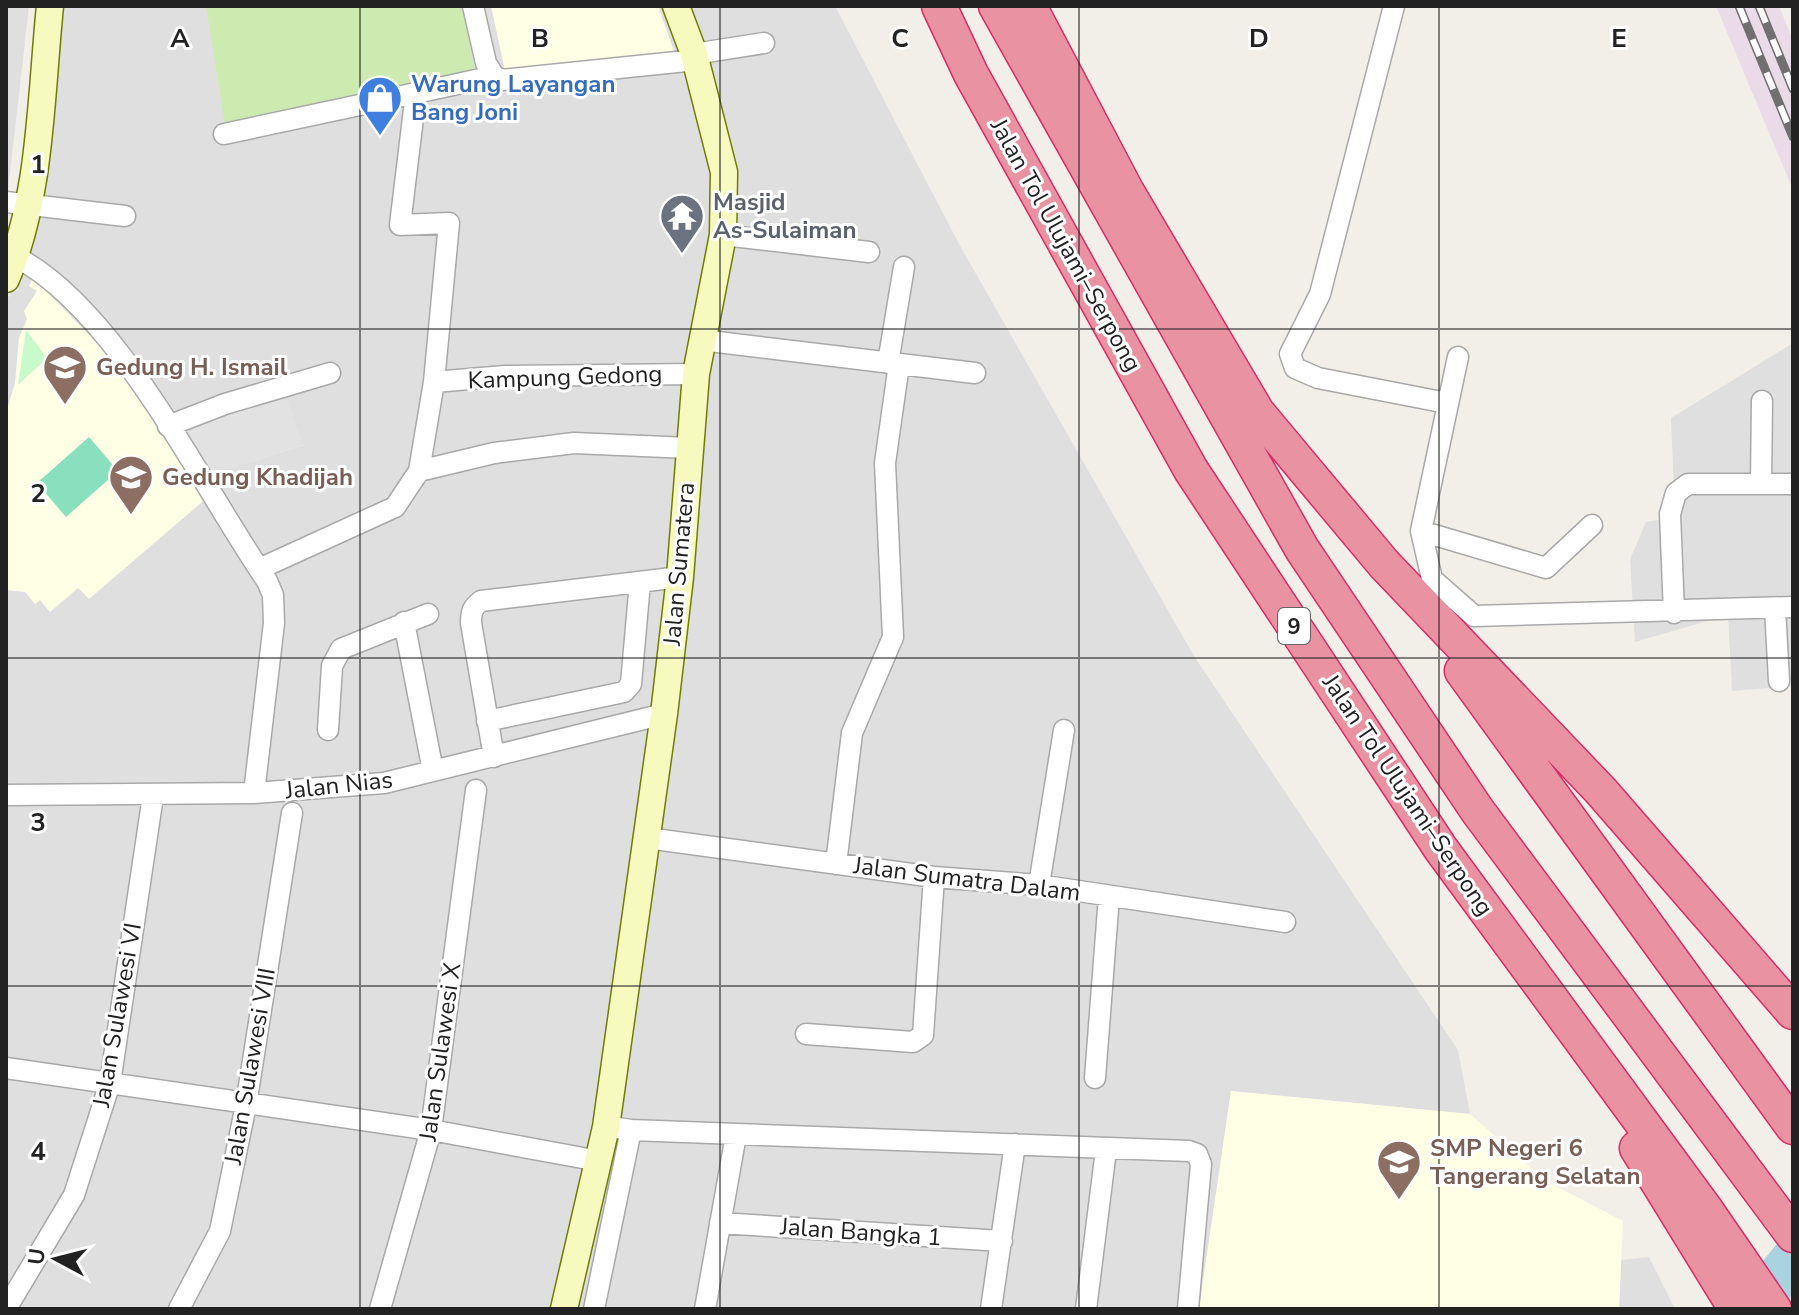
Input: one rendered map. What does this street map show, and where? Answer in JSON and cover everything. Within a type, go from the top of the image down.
[{"type":"highway","name":"Jalan Tol Ulujami–Serpong","points":[[939,6],[971,74],[1191,470],[1441,849],[1556,1010],[1696,1220],[1774,1309]]},
{"type":"highway","name":"Jalan Tol Ulujami–Serpong","points":[[996,6],[1302,549],[1477,810],[1793,1235]]},
{"type":"highway","points":[[1029,6],[1127,192],[1257,412],[1384,564],[1793,1127]]},
{"type":"highway","points":[[1384,564],[1601,791],[1793,1012]]},
{"type":"highway","points":[[1696,1220],[1736,1309]]},
{"type":"street","points":[[50,6],[17,202],[11,268],[51,279],[85,314],[151,396],[273,595],[274,623],[254,793]]},
{"type":"street","points":[[473,6],[486,63],[494,76],[502,80],[695,57],[764,43]]},
{"type":"street","name":"Jalan Sumatera","points":[[594,1309],[618,1128],[647,838],[680,577],[696,374],[723,235],[724,172],[695,57],[676,6]]},
{"type":"street","points":[[1394,6],[1320,294],[1290,354],[1295,368],[1318,378],[1447,403]]},
{"type":"street","points":[[224,134],[494,76]]},
{"type":"street","name":"Kampung Gedong","points":[[259,569],[395,507],[419,471],[434,382],[449,223],[400,225],[416,93]]},
{"type":"street","points":[[17,202],[125,216]]},
{"type":"street","points":[[723,235],[869,252]]},
{"type":"street","points":[[836,864],[852,733],[893,637],[885,463],[904,267]]},
{"type":"street","points":[[701,340],[975,373]]},
{"type":"street","points":[[1458,357],[1421,531],[1432,579],[1474,616],[1784,608],[1779,681]]},
{"type":"street","points":[[168,426],[225,404],[330,373]]},
{"type":"street","name":"Kampung Gedong","points":[[434,382],[505,376],[696,374]]},
{"type":"street","points":[[1761,484],[1762,401]]},
{"type":"street","points":[[419,471],[494,453],[574,443],[689,448]]},
{"type":"street","points":[[1674,613],[1670,514],[1676,493],[1688,484],[1793,484]]},
{"type":"street","points":[[1421,531],[1546,568],[1592,525]]},
{"type":"street","points":[[494,757],[471,623],[471,611],[476,605],[481,601],[680,577]]},
{"type":"street","points":[[487,721],[624,692],[631,684],[640,582]]},
{"type":"street","points":[[328,730],[332,666],[341,649],[428,614]]},
{"type":"street","points":[[404,622],[433,771]]},
{"type":"street","name":"Jalan Nias","points":[[6,795],[254,793],[384,783],[664,714]]},
{"type":"street","points":[[1039,885],[1064,730]]},
{"type":"street","name":"Jalan Sulawesi X","points":[[380,1309],[431,1130],[476,790]]},
{"type":"street","name":"Jalan Sulawesi VI","points":[[6,1309],[74,1195],[110,1083],[153,796]]},
{"type":"street","name":"Jalan Sulawesi VIII","points":[[179,1309],[220,1231],[246,1105],[292,813]]},
{"type":"street","name":"Jalan Sumatra Dalam","points":[[647,838],[934,877],[1039,885],[1285,922]]},
{"type":"street","points":[[806,1034],[913,1042],[923,1035],[934,877]]},
{"type":"street","points":[[1095,1078],[1109,896]]},
{"type":"street","points":[[6,1068],[431,1130],[599,1161]]},
{"type":"street","points":[[618,1128],[1189,1151],[1197,1154],[1201,1164],[1188,1309]]},
{"type":"street","name":"Jalan Sumatera","points":[[564,1309],[599,1161],[618,1128]]},
{"type":"street","points":[[705,1309],[736,1135]]},
{"type":"street","points":[[991,1309],[1015,1144]]},
{"type":"street","points":[[1086,1309],[1106,1150]]},
{"type":"street","name":"Jalan Bangka 1","points":[[720,1223],[1002,1241]]},
{"type":"shaded area","points":[[6,6],[29,6],[6,208]]},
{"type":"shaded area","points":[[61,6],[835,6],[959,244],[1194,656],[1458,1050],[1470,1114],[1231,1091],[1199,1309],[6,1309],[6,301],[18,280],[53,141]]},
{"type":"shaded area","points":[[491,6],[658,6],[675,54],[505,71]]},
{"type":"shaded area","points":[[1716,6],[1779,6],[1793,40],[1793,190]]},
{"type":"shaded area","points":[[33,278],[48,288],[46,291],[105,351],[164,430],[304,445],[197,479],[208,497],[89,599],[78,588],[50,612],[40,600],[35,604],[25,592],[6,590],[6,413],[15,383],[19,338],[27,319],[24,311],[37,291],[29,286]]},
{"type":"shaded area","points":[[1793,343],[1793,686],[1732,691],[1728,615],[1635,642],[1630,559],[1646,522],[1675,517],[1671,418]]},
{"type":"shaded area","points":[[284,392],[304,445],[208,476],[178,425]]},
{"type":"shaded area","name":"SMP Negeri 6 Tangerang Selatan","points":[[1231,1091],[1470,1114],[1546,1181],[1623,1221],[1619,1309],[1199,1309]]},
{"type":"shaded area","points":[[1649,1257],[1675,1309],[1619,1309],[1621,1260]]},
{"type":"green space","points":[[206,6],[462,6],[475,71],[225,125]]},
{"type":"green space","points":[[26,330],[47,358],[18,385]]},
{"type":"green space","points":[[89,437],[118,471],[66,517],[37,483]]},
{"type":"waterway","points":[[1752,1309],[1793,1259]]},
{"type":"railway","points":[[1739,6],[1793,137]]},
{"type":"railway","points":[[1759,6],[1793,89]]},
{"type":"place","name":"Warung Layangan Bang Joni","points":[[380,137]]},
{"type":"place","name":"Masjid As-Sulaiman","points":[[682,255]]},
{"type":"place","name":"Gedung H. Ismail","points":[[65,406]]},
{"type":"place","name":"Gedung Khadijah","points":[[131,516]]},
{"type":"place","name":"SMP Negeri 6 Tangerang Selatan","points":[[1399,1201]]}]
